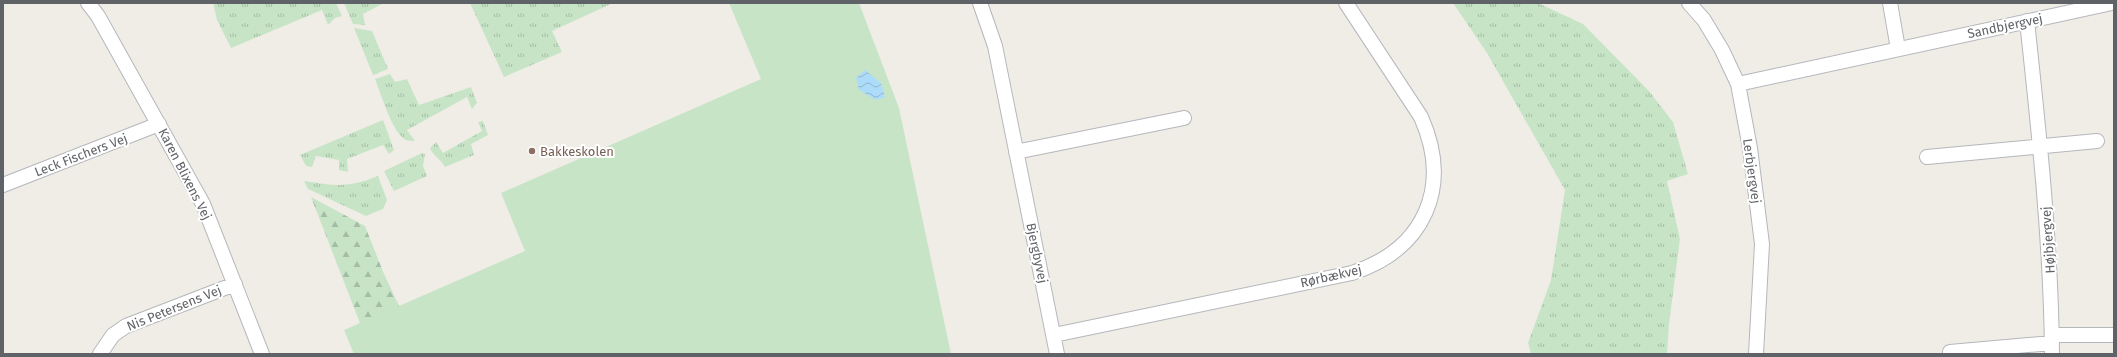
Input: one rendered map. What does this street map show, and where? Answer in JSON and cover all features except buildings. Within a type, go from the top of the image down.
[{"type":"street","name":"Karen Blixens Vej","points":[[88,3],[98,16],[203,204],[262,354]]},
{"type":"street","name":"Bjergbyvej","points":[[980,3],[995,46],[1057,354]]},
{"type":"street","name":"Rørbækvej","points":[[1054,335],[1352,273],[1382,260],[1403,245],[1416,229],[1426,212],[1432,194],[1434,174],[1433,154],[1429,135],[1421,117],[1346,3]]},
{"type":"street","name":"Lerbjergvej","points":[[1689,3],[1704,20],[1722,50],[1738,84],[1750,148],[1762,244],[1756,354]]},
{"type":"street","points":[[1890,3],[1898,49]]},
{"type":"street","name":"Sandbjergvej","points":[[1738,84],[2112,3]]},
{"type":"street","name":"Højbjergvej","points":[[2028,21],[2041,145],[2051,274],[2052,344]]},
{"type":"street","points":[[1016,152],[1184,118]]},
{"type":"street","name":"Leck Fischers Vej","points":[[3,185],[159,124]]},
{"type":"street","points":[[1927,157],[2041,145],[2097,141]]},
{"type":"street","name":"Nis Petersens Vej","points":[[100,354],[113,335],[126,326],[235,284]]},
{"type":"street","points":[[1950,352],[2052,344],[2114,335]]},
{"type":"green space","points":[[213,3],[336,3],[342,16],[335,18],[328,25],[322,10],[231,48],[217,20]]},
{"type":"green space","points":[[344,3],[384,3],[363,14],[365,25],[353,24]]},
{"type":"green space","points":[[470,3],[613,3],[552,31],[562,52],[504,77]]},
{"type":"green space","points":[[729,3],[859,3],[899,108],[951,354],[354,354],[344,330],[525,251],[501,193],[761,79]]},
{"type":"green space","points":[[1453,3],[1538,3],[1583,24],[1649,91],[1673,122],[1688,174],[1667,181],[1680,239],[1669,324],[1667,354],[1531,354],[1528,343],[1551,280],[1565,190],[1487,53]]},
{"type":"green space","points":[[354,28],[372,31],[388,69],[373,75]]},
{"type":"green space","points":[[390,74],[395,82],[407,79],[419,105],[471,87],[477,103],[472,109],[467,97],[407,130],[415,141],[407,140],[403,138],[394,127],[375,79]]},
{"type":"green space","points":[[383,120],[394,150],[389,154],[383,145],[347,159],[348,172],[339,170],[339,160],[316,156],[312,167],[306,166],[300,155]]},
{"type":"green space","points":[[483,121],[488,135],[471,144],[474,155],[445,167],[430,148],[436,142],[443,153],[482,131],[478,122]]},
{"type":"green space","points":[[422,153],[425,154],[423,166],[427,176],[394,191],[384,171]]},
{"type":"green space","points":[[378,176],[387,200],[383,209],[366,216],[308,189],[304,181],[341,185],[358,183]]},
{"type":"green space","points":[[311,197],[365,226],[384,274],[400,308],[372,354]]},
{"type":"water","points":[[865,70],[881,83],[885,97],[876,100],[859,90],[856,78]]},
{"type":"place","name":"Bakkeskolen","points":[[532,151]]}]
